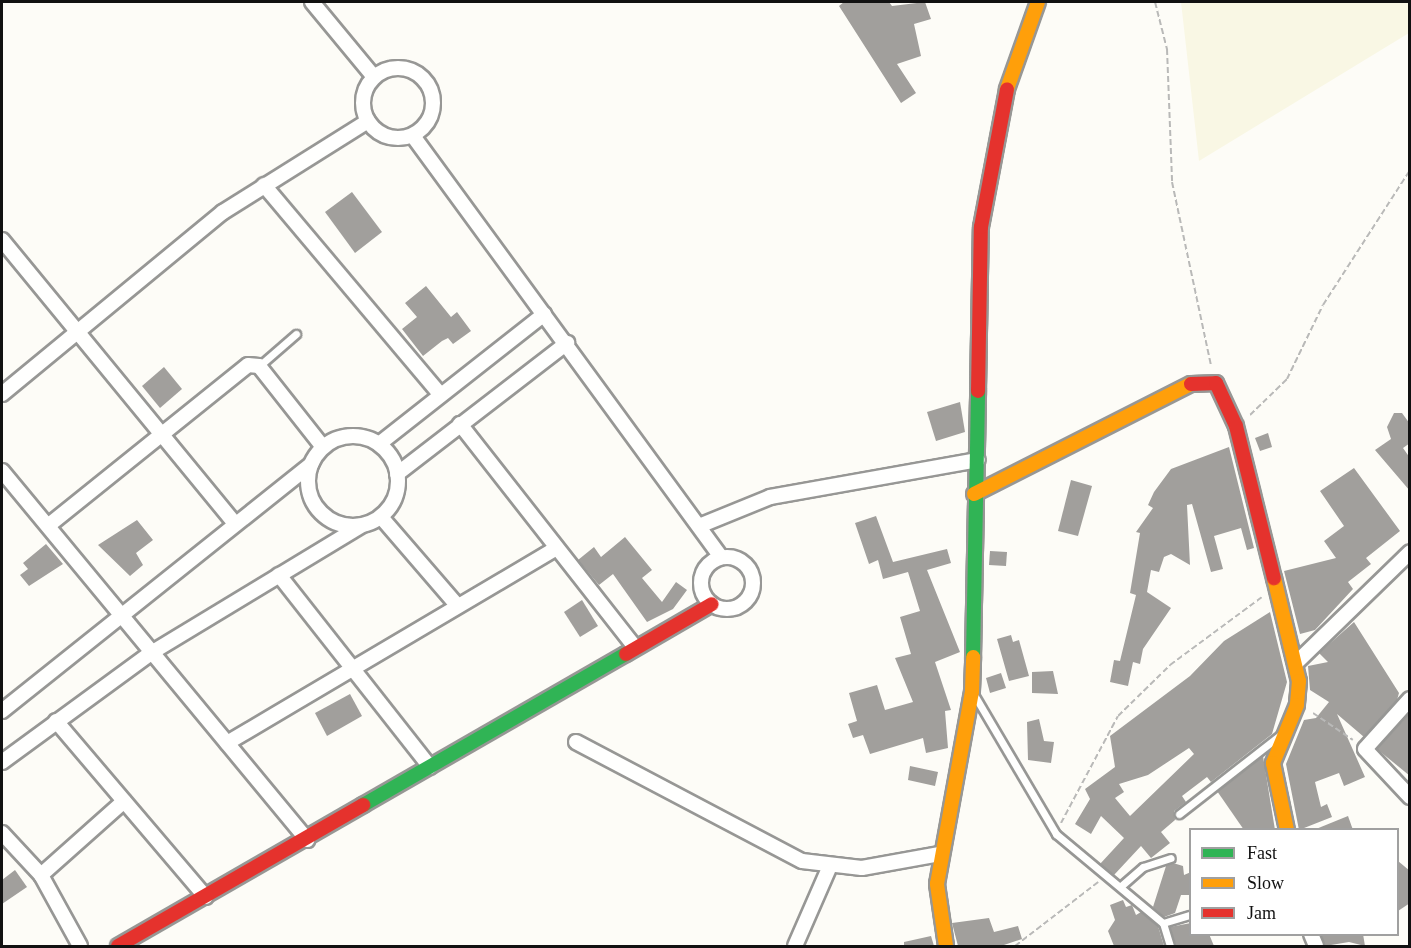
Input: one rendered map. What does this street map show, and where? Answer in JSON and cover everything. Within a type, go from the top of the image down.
[{"type":"street","points":[[312,2],[374,77]]},
{"type":"street","points":[[946,946],[937,911],[940,854],[972,691],[974,494],[978,460],[975,294],[981,227],[1006,92],[1038,2]]},
{"type":"street","points":[[390,69],[407,69],[422,77],[434,109],[427,125],[413,136],[396,139],[380,134],[368,121],[363,98],[374,77],[390,69]]},
{"type":"street","points":[[2,394],[76,331],[264,185],[368,121]]},
{"type":"street","points":[[118,946],[308,840],[634,646],[712,604],[738,607],[753,588],[746,563],[721,557],[567,343],[413,136]]},
{"type":"street","points":[[264,185],[439,393]]},
{"type":"street","points":[[2,240],[234,522]]},
{"type":"street","points":[[379,444],[439,393],[544,314]]},
{"type":"street","points":[[397,474],[567,343]]},
{"type":"street","points":[[49,525],[159,431],[240,368],[259,366],[323,447]]},
{"type":"street","points":[[974,494],[1199,380],[1216,383],[1236,426],[1274,590],[1296,663],[1297,705],[1283,733],[1273,763],[1287,828]]},
{"type":"street","points":[[460,424],[634,646]]},
{"type":"street","points":[[2,711],[234,522],[311,464],[323,447],[350,436],[379,444],[397,474],[392,505],[381,517],[361,526],[151,653],[2,762]]},
{"type":"street","points":[[699,526],[770,497],[978,460]]},
{"type":"street","points":[[311,464],[309,488],[318,510],[330,521],[361,526]]},
{"type":"street","points":[[2,471],[308,840]]},
{"type":"street","points":[[381,517],[456,604]]},
{"type":"street","points":[[227,743],[456,604],[557,548]]},
{"type":"street","points":[[1296,663],[1410,552]]},
{"type":"street","points":[[712,604],[702,578],[721,557]]},
{"type":"street","points":[[279,575],[354,665],[430,766]]},
{"type":"street","points":[[1410,699],[1365,749],[1410,797]]},
{"type":"street","points":[[56,721],[206,897]]},
{"type":"street","points":[[576,741],[773,848],[830,866],[862,868],[940,854]]},
{"type":"street","points":[[41,875],[124,801]]},
{"type":"street","points":[[2,833],[41,875],[80,946]]},
{"type":"street","points":[[795,946],[830,866]]},
{"type":"lane","points":[[259,366],[297,334]]},
{"type":"lane","points":[[972,691],[1056,834],[1121,886],[1162,923],[1170,946]]},
{"type":"lane","points":[[1179,814],[1283,733]]},
{"type":"lane","points":[[1121,886],[1143,867],[1171,858]]},
{"type":"lane","points":[[1162,923],[1189,916]]},
{"type":"path","points":[[1155,2],[1167,49],[1172,182],[1193,297],[1216,383]]},
{"type":"path","points":[[1236,426],[1287,379],[1323,305],[1410,170]]},
{"type":"path","points":[[1056,834],[1118,716],[1170,665],[1274,590]]},
{"type":"path","points":[[1297,705],[1365,749]]},
{"type":"path","points":[[1015,946],[1106,876]]},
{"type":"shaded area","points":[[1181,2],[1409,2],[1409,33],[1199,161]]},
{"type":"building","points":[[844,2],[889,2],[892,6],[925,2],[931,19],[914,24],[921,56],[897,64],[916,93],[901,103],[839,6]]},
{"type":"building","points":[[352,192],[382,232],[355,253],[325,212]]},
{"type":"building","points":[[426,286],[451,317],[457,312],[471,331],[453,344],[448,338],[442,341],[423,356],[402,329],[417,317],[405,303]]},
{"type":"building","points":[[164,367],[182,389],[160,408],[142,386]]},
{"type":"building","points":[[960,402],[965,432],[936,441],[927,412]]},
{"type":"building","points":[[1394,413],[1402,413],[1410,424],[1410,443],[1403,448],[1410,458],[1410,491],[1375,450],[1391,439],[1387,427]]},
{"type":"building","points":[[1268,433],[1272,447],[1260,451],[1255,438]]},
{"type":"building","points":[[1229,447],[1254,548],[1247,550],[1241,528],[1214,536],[1223,569],[1211,572],[1192,504],[1187,505],[1190,565],[1171,554],[1164,557],[1159,572],[1151,570],[1147,592],[1171,608],[1143,649],[1140,664],[1133,662],[1128,686],[1110,682],[1114,660],[1120,661],[1136,595],[1130,593],[1140,533],[1136,532],[1153,508],[1148,505],[1154,492],[1171,469]]},
{"type":"building","points":[[1354,468],[1400,531],[1366,558],[1371,564],[1348,582],[1353,589],[1315,630],[1300,634],[1284,571],[1336,558],[1324,541],[1344,526],[1320,491]]},
{"type":"building","points":[[1071,480],[1092,486],[1078,536],[1058,531]]},
{"type":"building","points":[[876,516],[893,562],[947,549],[951,563],[927,570],[960,652],[935,662],[951,710],[945,711],[948,748],[926,753],[923,738],[870,754],[863,735],[853,738],[848,724],[857,721],[849,693],[877,685],[885,710],[913,702],[895,658],[911,654],[900,617],[920,611],[908,572],[883,579],[878,560],[869,564],[855,523]]},
{"type":"building","points":[[137,520],[153,540],[136,553],[143,565],[130,576],[98,545]]},
{"type":"building","points":[[625,537],[652,570],[642,578],[662,602],[676,582],[687,590],[673,609],[647,622],[613,574],[599,585],[578,560],[594,547],[601,557]]},
{"type":"building","points":[[46,544],[63,564],[29,586],[20,575],[28,569],[23,563]]},
{"type":"building","points":[[990,551],[1007,552],[1006,566],[989,565]]},
{"type":"building","points":[[582,600],[598,626],[580,637],[564,612]]},
{"type":"building","points":[[1270,612],[1287,682],[1272,734],[1211,782],[1207,777],[1182,796],[1186,802],[1174,811],[1175,820],[1161,832],[1170,843],[1151,858],[1141,846],[1114,875],[1100,864],[1124,838],[1101,816],[1091,834],[1075,824],[1090,799],[1085,789],[1115,767],[1110,736],[1190,676],[1224,641]],"holes":[[[1189,748],[1194,754],[1130,816],[1115,798],[1124,792],[1119,784],[1148,775]]]},
{"type":"building","points":[[1354,622],[1399,693],[1397,700],[1364,737],[1337,714],[1365,777],[1344,786],[1339,773],[1315,782],[1321,807],[1327,804],[1332,817],[1299,828],[1286,764],[1304,720],[1316,718],[1329,702],[1310,690],[1308,666],[1328,662],[1319,653]]},
{"type":"building","points":[[1011,635],[1013,642],[1019,640],[1029,676],[1009,681],[997,639]]},
{"type":"building","points":[[1053,671],[1058,694],[1032,693],[1032,672]]},
{"type":"building","points":[[1001,673],[1006,688],[990,693],[986,678]]},
{"type":"building","points":[[350,694],[362,716],[327,736],[315,713]]},
{"type":"building","points":[[1410,713],[1410,776],[1377,749]]},
{"type":"building","points":[[1039,719],[1044,741],[1054,742],[1051,763],[1028,760],[1027,722]]},
{"type":"building","points":[[1263,756],[1275,828],[1243,828],[1217,791]]},
{"type":"building","points":[[910,766],[938,772],[935,786],[908,780]]},
{"type":"building","points":[[1348,816],[1352,828],[1318,828]]},
{"type":"building","points":[[1399,862],[1410,871],[1410,903],[1399,910]]},
{"type":"building","points":[[1173,863],[1183,866],[1184,875],[1189,873],[1189,895],[1181,895],[1175,913],[1164,917],[1153,907],[1166,866]]},
{"type":"building","points":[[15,870],[27,887],[2,904],[2,880]]},
{"type":"building","points":[[1123,900],[1126,907],[1132,905],[1136,915],[1141,912],[1158,926],[1164,946],[1114,946],[1108,931],[1115,920],[1110,905]]},
{"type":"building","points":[[989,918],[994,932],[1018,926],[1022,939],[1001,946],[958,946],[952,923]]},
{"type":"building","points":[[1189,923],[1189,936],[1210,936],[1214,946],[1176,946],[1170,927]]},
{"type":"building","points":[[931,936],[934,946],[904,946],[904,942]]},
{"type":"building","points":[[1322,936],[1363,936],[1365,946],[1349,942],[1325,946]]},
{"type":"traffic: fast","points":[[973,657],[978,391]]},
{"type":"traffic: fast","points":[[363,805],[626,654]]},
{"type":"traffic: slow","points":[[1007,89],[1038,2]]},
{"type":"traffic: slow","points":[[974,494],[1191,384]]},
{"type":"traffic: slow","points":[[1274,578],[1299,681],[1297,705],[1273,763],[1287,828]]},
{"type":"traffic: slow","points":[[946,946],[937,884],[972,691],[973,657]]},
{"type":"traffic: jam","points":[[978,391],[981,227],[1007,89]]},
{"type":"traffic: jam","points":[[1191,384],[1216,383],[1236,426],[1274,578]]},
{"type":"traffic: jam","points":[[626,654],[712,604]]},
{"type":"traffic: jam","points":[[118,946],[363,805]]}]
